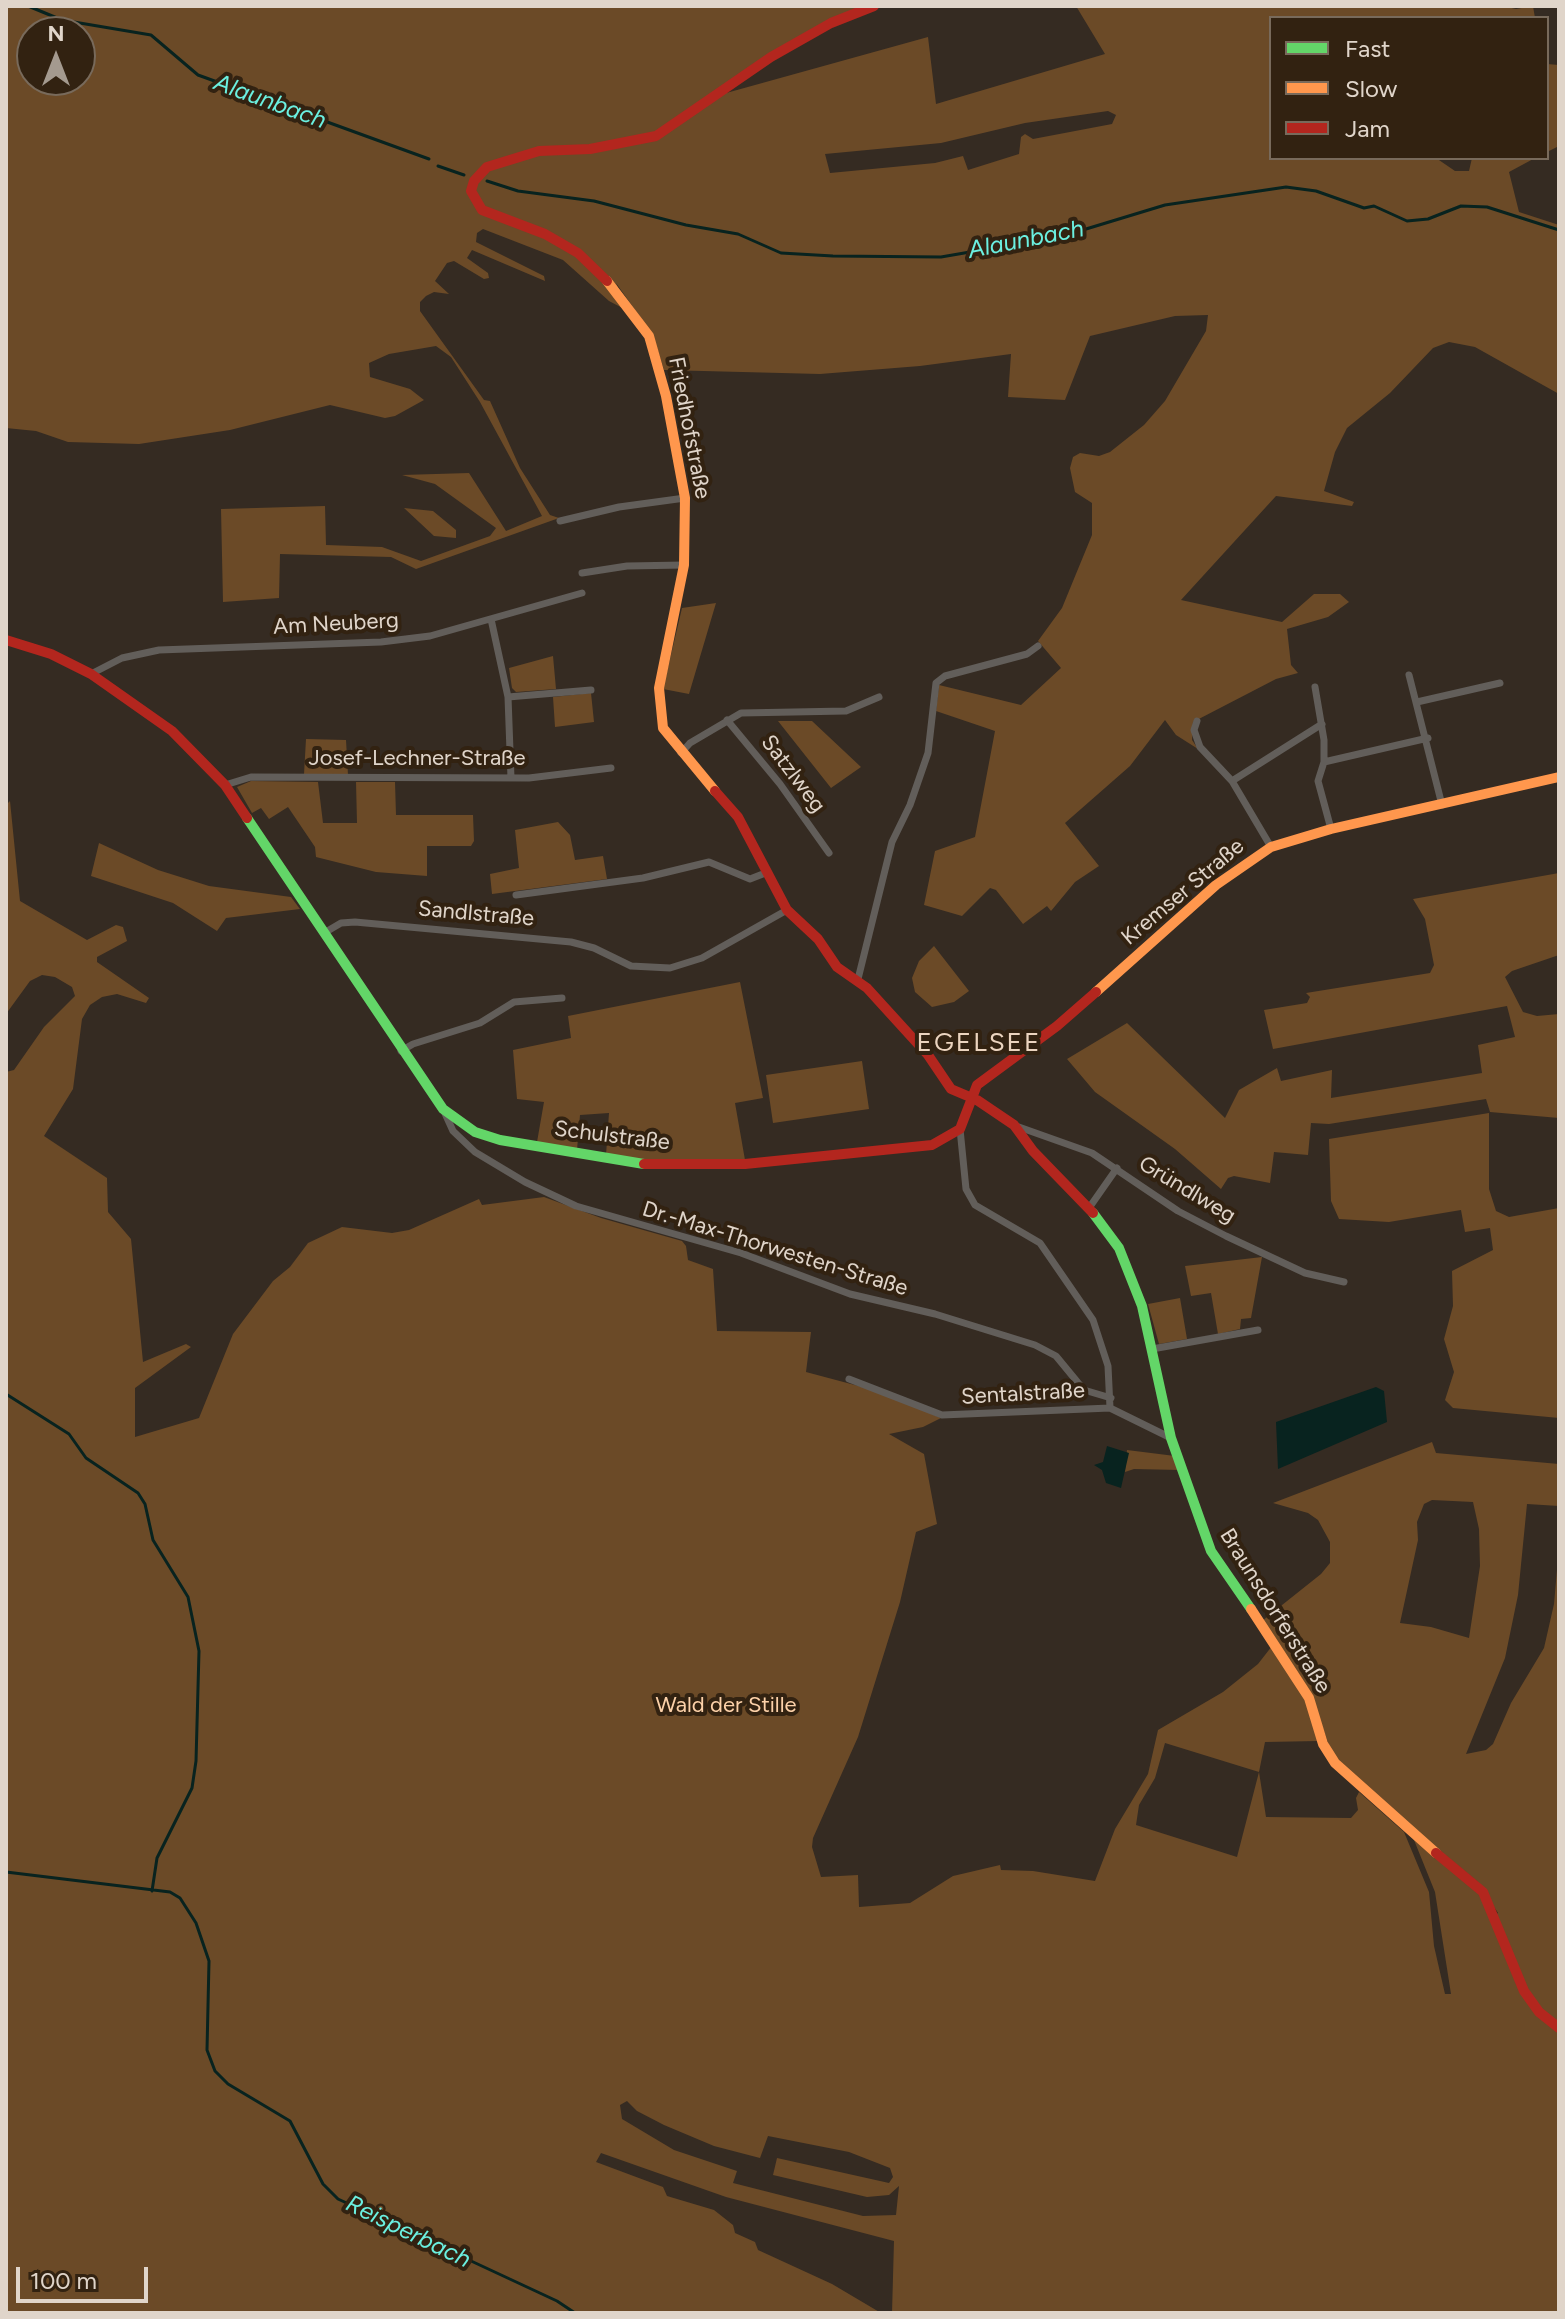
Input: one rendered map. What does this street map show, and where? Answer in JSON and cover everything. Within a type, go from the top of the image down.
[{"type":"street","name":"Friedhofstraße","points":[[787,910],[738,817],[663,728],[659,688],[684,565],[685,498],[657,361],[637,316],[615,288],[578,253],[545,234],[482,210],[471,191],[480,173],[507,159],[539,151],[590,149],[642,142],[683,119],[733,80],[783,49],[831,23],[874,6]]},
{"type":"street","points":[[560,521],[619,507],[685,498]]},
{"type":"street","points":[[582,573],[627,566],[684,565]]},
{"type":"street","name":"Am Neuberg","points":[[91,674],[122,658],[159,650],[390,642],[430,636],[582,593]]},
{"type":"street","points":[[491,619],[508,697],[511,778]]},
{"type":"street","points":[[6,640],[51,654],[91,674],[172,731],[225,785],[324,933]]},
{"type":"street","points":[[858,979],[892,842],[910,805],[928,753],[936,683],[945,676],[1027,654],[1038,646]]},
{"type":"street","points":[[1409,675],[1428,738],[1442,805]]},
{"type":"street","points":[[1417,702],[1500,683]]},
{"type":"street","points":[[1315,687],[1322,724],[1324,762],[1318,781],[1331,829]]},
{"type":"street","points":[[508,697],[591,690]]},
{"type":"street","name":"Satzlweg","points":[[681,753],[690,743],[727,720],[751,711],[846,711],[879,697]]},
{"type":"street","name":"Satzlweg","points":[[727,720],[780,784],[829,853]]},
{"type":"street","points":[[1197,721],[1195,738],[1232,781],[1271,847]]},
{"type":"street","points":[[1232,781],[1322,724]]},
{"type":"street","points":[[1324,762],[1428,738]]},
{"type":"street","name":"Josef-Lechner-Straße","points":[[225,785],[251,777],[511,778],[611,768]]},
{"type":"street","name":"Kremser Straße","points":[[971,1098],[985,1078],[1057,1026],[1216,885],[1271,847],[1331,829],[1559,777]]},
{"type":"street","points":[[516,895],[643,878],[709,862],[750,879],[768,872]]},
{"type":"street","points":[[787,910],[818,939],[837,967],[858,979],[928,1055],[951,1089],[971,1098],[960,1129],[970,1198],[987,1213],[1027,1233],[1058,1265],[1093,1320],[1108,1366],[1110,1408],[1171,1438]]},
{"type":"street","name":"Sandlstraße","points":[[324,933],[341,923],[355,922],[571,942],[594,948],[631,966],[670,968],[702,958],[787,910]]},
{"type":"street","name":"Schulstraße","points":[[324,933],[443,1109],[475,1132],[500,1140],[650,1165],[745,1164],[932,1145],[960,1129]]},
{"type":"street","points":[[401,1051],[413,1044],[480,1023],[514,1002],[562,998]]},
{"type":"street","name":"Braunsdorferstraße","points":[[971,1098],[1014,1125],[1033,1151],[1089,1208],[1125,1262],[1142,1306],[1171,1438],[1211,1551],[1309,1698],[1323,1744],[1335,1763],[1378,1805],[1483,1892],[1524,1991],[1539,2012],[1559,2028]]},
{"type":"street","name":"Dr.-Max-Thorwesten-Straße","points":[[443,1109],[445,1119],[461,1141],[556,1198],[602,1216],[765,1261],[800,1278],[850,1294],[935,1314],[1035,1345],[1056,1356],[1084,1390],[1111,1398]]},
{"type":"street","name":"Gründlweg","points":[[1014,1125],[1092,1153],[1193,1220],[1305,1273],[1344,1282]]},
{"type":"street","points":[[1089,1208],[1117,1168]]},
{"type":"street","points":[[1152,1349],[1258,1330]]},
{"type":"street","name":"Sentalstraße","points":[[849,1379],[942,1415],[1110,1408]]},
{"type":"green space","points":[[6,6],[881,6],[810,37],[719,95],[928,37],[936,104],[1105,54],[1076,6],[1503,6],[1516,9],[1533,6],[1535,16],[1269,16],[1269,160],[1439,160],[1455,171],[1469,171],[1472,160],[1531,160],[1509,172],[1519,212],[1559,225],[1559,394],[1475,347],[1449,342],[1433,348],[1390,393],[1347,428],[1335,452],[1324,491],[1354,502],[1352,506],[1276,496],[1181,600],[1282,622],[1314,594],[1340,594],[1349,602],[1328,617],[1287,629],[1291,665],[1298,673],[1276,679],[1193,722],[1192,740],[1198,749],[1176,735],[1165,720],[1130,766],[1065,823],[1099,866],[1075,882],[1051,911],[1047,906],[1023,924],[996,890],[990,888],[962,916],[924,905],[935,851],[975,837],[995,731],[936,711],[939,685],[1021,705],[1061,668],[1038,641],[1062,608],[1092,535],[1092,503],[1075,492],[1070,468],[1073,457],[1080,453],[1099,456],[1110,452],[1144,425],[1165,401],[1206,331],[1208,315],[1175,316],[1090,336],[1065,400],[1008,397],[1011,354],[920,366],[820,374],[664,370],[653,335],[616,283],[628,311],[609,301],[563,260],[483,229],[477,233],[476,242],[544,276],[545,281],[472,250],[467,258],[488,273],[489,278],[484,279],[454,261],[447,263],[435,281],[449,294],[434,292],[426,296],[420,302],[420,311],[484,400],[490,401],[520,468],[550,515],[559,518],[416,569],[391,557],[280,554],[279,598],[223,602],[221,509],[325,506],[326,545],[382,547],[421,561],[490,536],[496,528],[435,484],[402,475],[469,473],[506,531],[542,516],[480,402],[451,357],[436,346],[389,354],[369,363],[370,377],[410,389],[424,400],[395,416],[385,418],[330,405],[230,430],[139,444],[68,442],[36,431],[6,428]],"holes":[[[1108,111],[1116,115],[1112,124],[1033,139],[1025,134],[1021,137],[1019,154],[968,170],[963,156],[935,163],[830,173],[825,154],[941,143],[1025,123]]]},
{"type":"green space","points":[[1549,64],[1559,65],[1559,146],[1549,151]]},
{"type":"green space","points":[[404,508],[433,511],[456,530],[456,538],[434,536]]},
{"type":"green space","points":[[716,603],[689,694],[663,689],[682,608]]},
{"type":"green space","points":[[553,656],[556,689],[516,692],[512,688],[509,668]]},
{"type":"green space","points":[[591,693],[594,722],[555,727],[553,697]]},
{"type":"green space","points":[[778,721],[812,721],[861,767],[831,788]]},
{"type":"green space","points":[[306,739],[346,740],[348,775],[304,774]]},
{"type":"green space","points":[[251,781],[318,782],[323,823],[357,823],[356,782],[395,782],[396,815],[473,815],[474,841],[471,846],[427,846],[427,876],[376,872],[316,857],[315,847],[288,807],[269,819],[261,808],[252,813],[237,787]]},
{"type":"green space","name":"Wald der Stille","points":[[10,801],[20,901],[87,940],[116,925],[123,927],[127,941],[97,957],[97,962],[149,998],[146,1003],[117,994],[102,997],[90,1005],[82,1019],[73,1089],[44,1136],[107,1178],[108,1212],[131,1239],[143,1362],[186,1344],[191,1347],[135,1388],[135,1437],[199,1418],[233,1334],[273,1281],[290,1267],[308,1243],[342,1227],[392,1233],[409,1230],[479,1199],[482,1205],[544,1197],[601,1218],[682,1241],[688,1260],[713,1269],[717,1331],[811,1332],[806,1372],[881,1392],[941,1418],[923,1427],[889,1434],[924,1454],[937,1524],[916,1532],[900,1602],[858,1737],[813,1838],[812,1847],[821,1877],[858,1875],[859,1907],[910,1903],[953,1876],[1000,1865],[1001,1870],[1033,1871],[1095,1881],[1115,1829],[1148,1774],[1158,1730],[1223,1692],[1258,1664],[1272,1646],[1306,1699],[1319,1741],[1265,1742],[1259,1772],[1266,1817],[1351,1818],[1358,1810],[1356,1798],[1359,1792],[1404,1832],[1429,1892],[1434,1946],[1445,1994],[1451,1994],[1435,1892],[1414,1840],[1474,1886],[1493,1917],[1498,1913],[1478,1882],[1363,1788],[1331,1751],[1312,1697],[1262,1621],[1321,1574],[1330,1563],[1330,1542],[1318,1520],[1308,1513],[1273,1503],[1432,1442],[1436,1453],[1559,1464],[1559,1506],[1527,1504],[1518,1595],[1505,1658],[1466,1754],[1486,1750],[1493,1744],[1511,1703],[1544,1648],[1554,1604],[1559,1547],[1559,2313],[892,2313],[894,2241],[726,2197],[601,2153],[596,2162],[663,2187],[667,2196],[714,2210],[733,2225],[735,2233],[755,2242],[758,2250],[832,2284],[881,2313],[6,2313],[6,1072],[14,1070],[44,1027],[75,996],[72,987],[55,977],[42,975],[30,981],[6,1014],[6,805]],"holes":[[[1432,1500],[1473,1502],[1479,1529],[1480,1566],[1469,1638],[1431,1627],[1400,1623],[1418,1540],[1417,1522],[1424,1504]],[[1165,1743],[1259,1772],[1237,1857],[1136,1825],[1139,1805],[1155,1778]],[[627,2101],[637,2111],[664,2125],[714,2146],[760,2158],[768,2136],[849,2152],[890,2168],[893,2177],[889,2183],[777,2158],[773,2175],[867,2197],[889,2195],[899,2186],[896,2215],[863,2216],[733,2183],[737,2171],[674,2150],[622,2119],[620,2105]]]},
{"type":"green space","points":[[558,822],[570,835],[575,860],[603,856],[607,879],[492,894],[490,874],[519,868],[515,830]]},
{"type":"green space","points":[[99,843],[158,870],[209,886],[291,897],[300,909],[226,918],[217,931],[173,903],[91,876]]},
{"type":"green space","points":[[1559,873],[1559,955],[1512,971],[1505,977],[1523,1012],[1537,1016],[1559,1014],[1559,1118],[1490,1112],[1486,1099],[1329,1124],[1311,1123],[1308,1155],[1274,1152],[1270,1183],[1234,1176],[1228,1178],[1221,1189],[1175,1149],[1095,1092],[1067,1059],[1127,1023],[1225,1118],[1239,1090],[1277,1068],[1281,1081],[1332,1070],[1331,1098],[1482,1073],[1478,1045],[1515,1037],[1507,1006],[1273,1049],[1264,1010],[1307,1003],[1310,997],[1306,993],[1430,973],[1434,965],[1425,919],[1413,899]]},
{"type":"green space","points":[[934,946],[969,991],[954,1002],[932,1007],[915,992],[912,978],[919,961]]},
{"type":"green space","points":[[740,982],[763,1098],[735,1103],[745,1160],[650,1161],[606,1155],[609,1113],[580,1115],[577,1150],[537,1142],[544,1102],[517,1099],[513,1050],[571,1038],[568,1016]]},
{"type":"green space","points":[[862,1061],[869,1109],[773,1123],[766,1075]]},
{"type":"green space","points":[[1489,1113],[1489,1189],[1496,1211],[1509,1217],[1559,1208],[1559,1418],[1453,1408],[1445,1400],[1454,1372],[1444,1339],[1453,1306],[1452,1271],[1493,1250],[1490,1228],[1465,1232],[1461,1210],[1389,1222],[1339,1219],[1331,1201],[1329,1139]]},
{"type":"green space","points":[[1262,1257],[1251,1318],[1241,1319],[1240,1329],[1218,1334],[1211,1293],[1191,1296],[1185,1266]]},
{"type":"green space","points":[[1180,1298],[1187,1339],[1159,1344],[1148,1304]]},
{"type":"green space","points":[[1127,1450],[1175,1456],[1180,1470],[1134,1469],[1125,1472]]},
{"type":"water","points":[[1376,1387],[1384,1391],[1387,1422],[1278,1469],[1276,1422]]},
{"type":"water","points":[[1107,1446],[1129,1453],[1121,1488],[1106,1483],[1102,1470],[1094,1465],[1103,1462]]},
{"type":"waterway","name":"Alaunbach","points":[[28,6],[62,20],[151,35],[198,75],[429,159]]},
{"type":"waterway","name":"Alaunbach","points":[[438,166],[464,175]]},
{"type":"waterway","name":"Alaunbach","points":[[487,181],[518,191],[594,201],[686,225],[738,234],[781,253],[833,256],[941,257],[1063,236],[1165,205],[1286,187],[1316,191],[1364,208],[1374,206],[1407,221],[1428,219],[1461,206],[1487,207],[1559,230]]},
{"type":"waterway","points":[[6,1394],[69,1434],[86,1458],[138,1493],[145,1504],[153,1540],[188,1597],[199,1651],[196,1761],[192,1788],[157,1858],[152,1891]]},
{"type":"waterway","name":"Reisperbach","points":[[6,1872],[170,1892],[180,1898],[196,1923],[209,1961],[207,2050],[215,2071],[228,2084],[290,2121],[323,2184],[338,2199],[557,2301],[575,2313]]},
{"type":"traffic: fast","points":[[247,818],[443,1109],[475,1132],[500,1140],[644,1164]]},
{"type":"traffic: fast","points":[[1093,1213],[1119,1248],[1142,1306],[1171,1438],[1211,1551],[1251,1609]]},
{"type":"traffic: slow","points":[[607,281],[649,336],[666,396],[685,498],[684,565],[659,688],[663,728],[715,791]]},
{"type":"traffic: slow","points":[[1096,992],[1216,885],[1271,847],[1331,829],[1559,777]]},
{"type":"traffic: slow","points":[[1251,1609],[1309,1698],[1323,1744],[1335,1763],[1436,1853]]},
{"type":"traffic: jam","points":[[607,281],[578,253],[545,234],[482,210],[471,191],[474,181],[487,167],[539,151],[590,149],[656,136],[771,57],[831,23],[874,6]]},
{"type":"traffic: jam","points":[[6,640],[51,654],[91,674],[172,731],[225,785],[247,818]]},
{"type":"traffic: jam","points":[[715,791],[738,817],[787,910],[818,939],[837,967],[867,988],[928,1055],[951,1089],[977,1100],[1014,1125],[1033,1151],[1093,1213]]},
{"type":"traffic: jam","points":[[644,1164],[745,1164],[932,1145],[960,1129],[977,1085],[1057,1026],[1096,992]]},
{"type":"traffic: jam","points":[[1436,1853],[1483,1892],[1524,1991],[1539,2012],[1559,2028]]},
{"type":"district","name":"EGELSEE","points":[[979,1043]]}]
